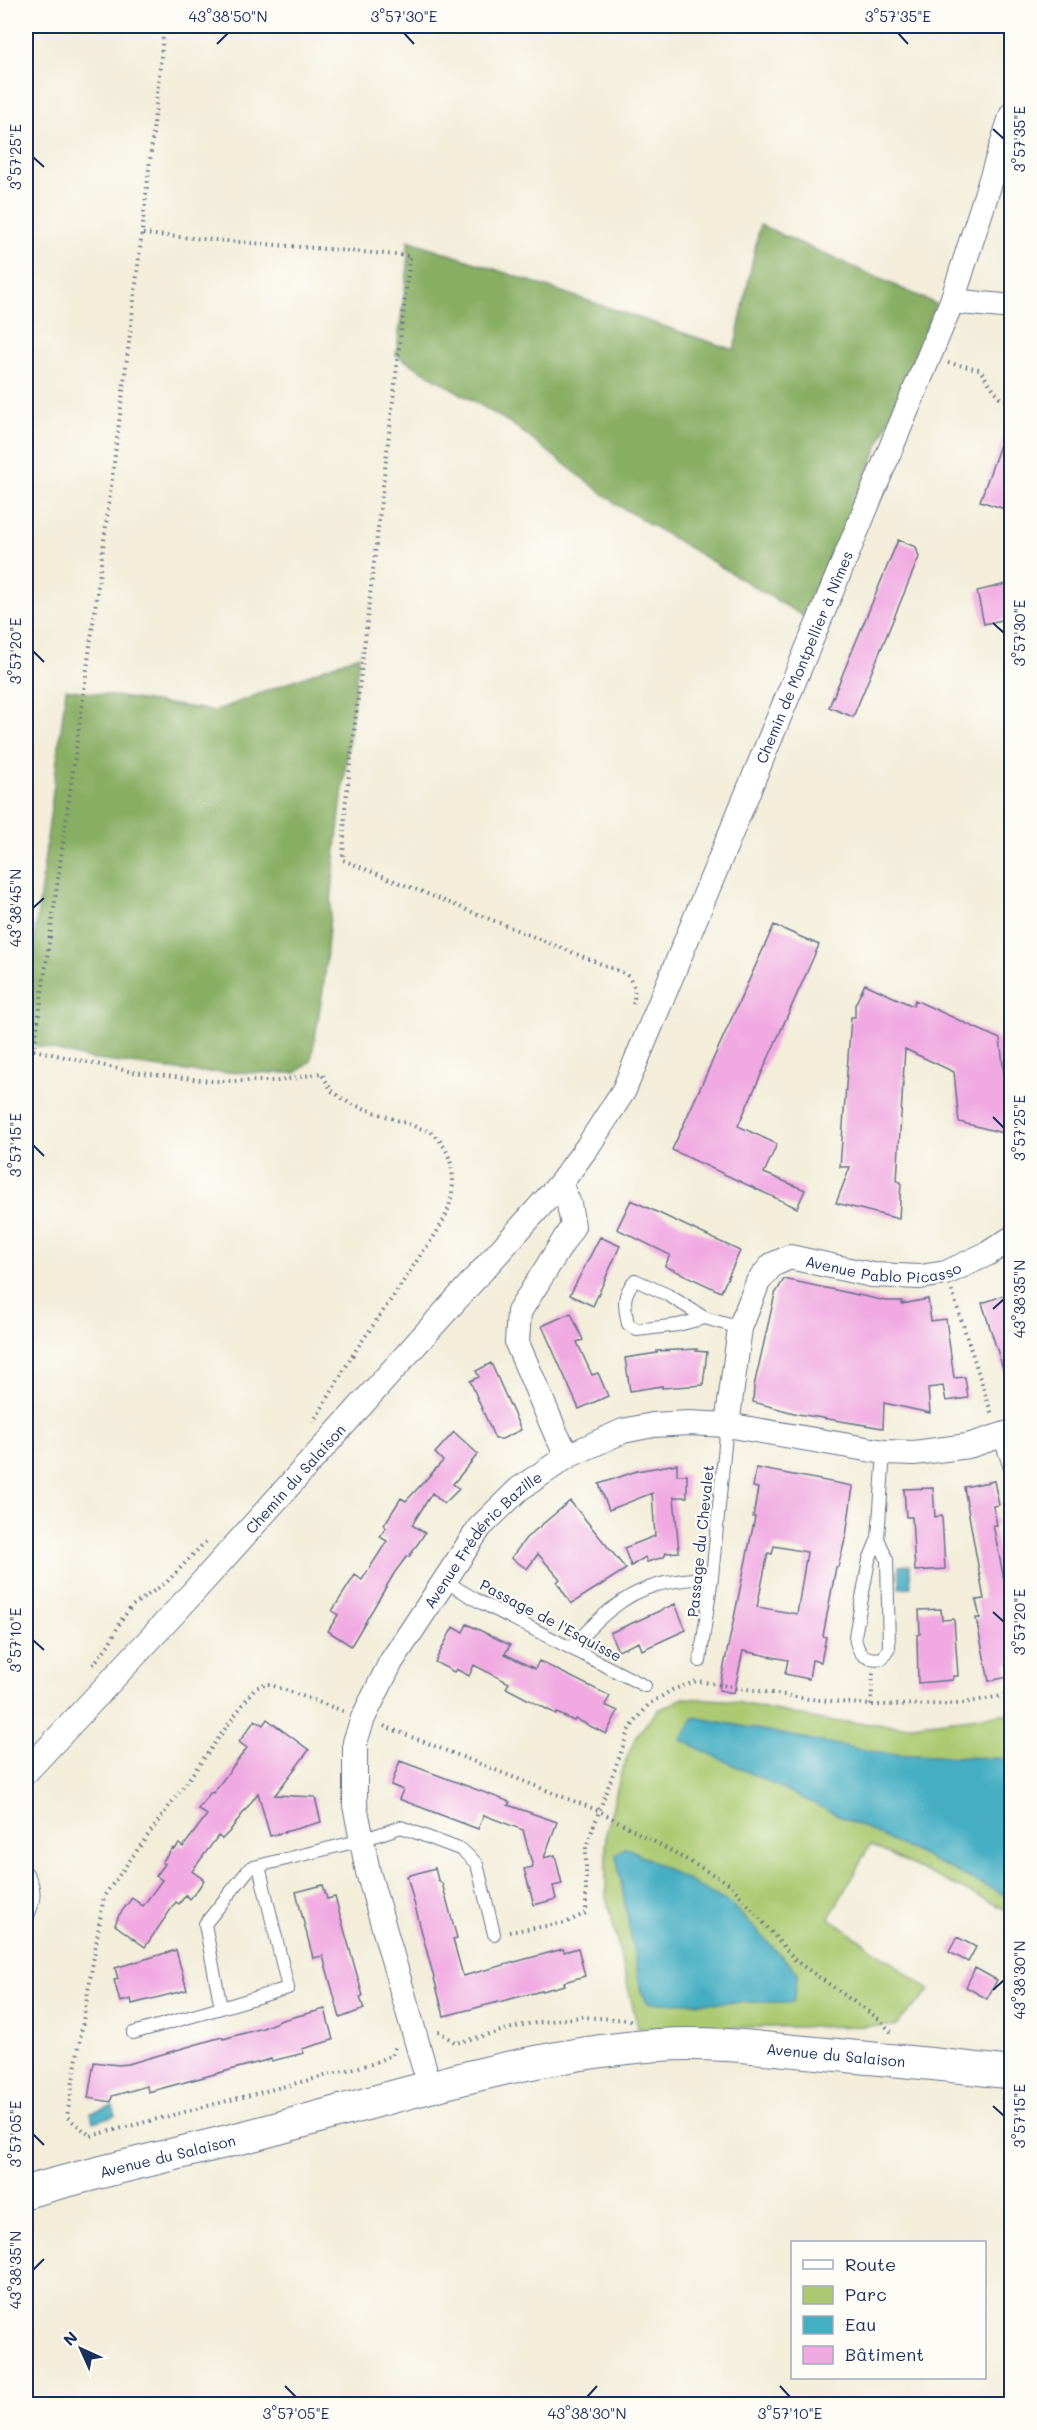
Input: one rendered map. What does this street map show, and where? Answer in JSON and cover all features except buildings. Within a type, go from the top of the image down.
[{"type":"street","name":"Chemin de Montpellier à Nîmes","points":[[560,1184],[624,1090],[952,301],[1011,114]]},
{"type":"street","points":[[952,301],[1011,307]]},
{"type":"street","points":[[560,1184],[569,1204],[573,1226],[519,1312],[517,1343],[568,1456]]},
{"type":"street","name":"Chemin du Salaison","points":[[26,1772],[178,1609],[560,1184]]},
{"type":"street","name":"Avenue Pablo Picasso","points":[[727,1425],[740,1328],[758,1282],[772,1265],[790,1257],[873,1275],[920,1277],[946,1274],[987,1254],[1011,1238]]},
{"type":"street","name":"Avenue Frédéric Bazille","points":[[426,2077],[371,1882],[362,1840],[355,1806],[355,1742],[363,1718],[391,1662],[480,1527],[519,1490],[568,1456],[623,1431],[653,1425],[688,1423],[727,1425],[884,1452],[914,1453],[968,1446],[1005,1434]]},
{"type":"street","name":"Avenue du Salaison","points":[[26,2192],[96,2172],[275,2109],[426,2077],[503,2046],[554,2037],[603,2036],[661,2045],[753,2047],[1011,2073]]},
{"type":"lane","points":[[705,1318],[678,1325],[637,1330],[628,1324],[623,1301],[627,1289],[635,1280],[668,1295],[705,1318],[740,1328]]},
{"type":"lane","name":"Passage du Chevalet","points":[[700,1661],[712,1577],[727,1425]]},
{"type":"lane","points":[[1005,1434],[1011,1474]]},
{"type":"lane","points":[[878,1538],[887,1560],[890,1629],[889,1648],[882,1658],[873,1659],[863,1657],[856,1649],[855,1636],[869,1560],[878,1538],[884,1452]]},
{"type":"lane","points":[[572,1647],[594,1622],[625,1599],[656,1585],[712,1577]]},
{"type":"lane","name":"Passage de l'Esquisse","points":[[443,1580],[480,1602],[645,1686]]},
{"type":"lane","points":[[221,2008],[205,1924],[250,1868],[362,1840],[400,1827],[462,1851],[477,1864],[494,1934]]},
{"type":"lane","points":[[133,2033],[288,1988],[259,1866]]},
{"type":"lane","points":[[26,1872],[35,1893],[33,1906],[26,1921]]},
{"type":"path","points":[[164,26],[143,234],[90,652],[34,1050],[132,1072],[210,1081],[278,1081],[321,1073],[332,1091],[349,1103],[431,1132],[440,1138],[450,1156],[452,1176],[451,1197],[443,1222],[359,1346],[308,1431]]},
{"type":"path","points":[[143,234],[410,256],[345,808],[344,860],[626,974],[635,984],[635,998],[630,1015]]},
{"type":"path","points":[[927,360],[979,369],[1000,398],[1011,402]]},
{"type":"path","points":[[946,1274],[1005,1434]]},
{"type":"path","points":[[325,1405],[332,1401]]},
{"type":"path","points":[[86,1673],[109,1644],[122,1619],[132,1606],[167,1582],[209,1538]]},
{"type":"path","points":[[871,1706],[873,1659]]},
{"type":"path","points":[[494,1934],[566,1923],[586,1913],[586,1847],[629,1730],[649,1704],[672,1690],[696,1681],[809,1699],[871,1706],[959,1704],[1011,1694]]},
{"type":"path","points":[[397,2041],[392,2055],[372,2064],[91,2136],[68,2117],[104,1896],[254,1689],[266,1683],[363,1718],[599,1811],[730,1884],[796,1961],[880,2020],[896,2037],[901,2037]]},
{"type":"green space","points":[[760,225],[936,304],[808,619],[619,506],[512,424],[396,355],[408,266],[408,240],[734,350]]},
{"type":"green space","points":[[359,655],[336,847],[324,984],[311,1061],[296,1073],[194,1072],[89,1059],[26,1043],[26,1006],[66,689],[215,711]]},
{"type":"green space","points":[[684,1698],[726,1700],[827,1721],[904,1726],[1011,1713],[1011,1912],[870,1845],[829,1918],[930,1990],[895,2026],[638,2028],[606,1896],[606,1834],[621,1773],[636,1736],[658,1710]]},
{"type":"water","points":[[910,1565],[911,1587],[900,1588],[899,1566]]},
{"type":"water","points":[[694,1717],[885,1754],[1011,1759],[1011,1898],[681,1740]]},
{"type":"water","points":[[626,1847],[731,1904],[798,1973],[793,2002],[648,2003],[641,1991],[616,1855]]},
{"type":"water","points":[[113,2106],[116,2115],[93,2122],[91,2112]]}]
